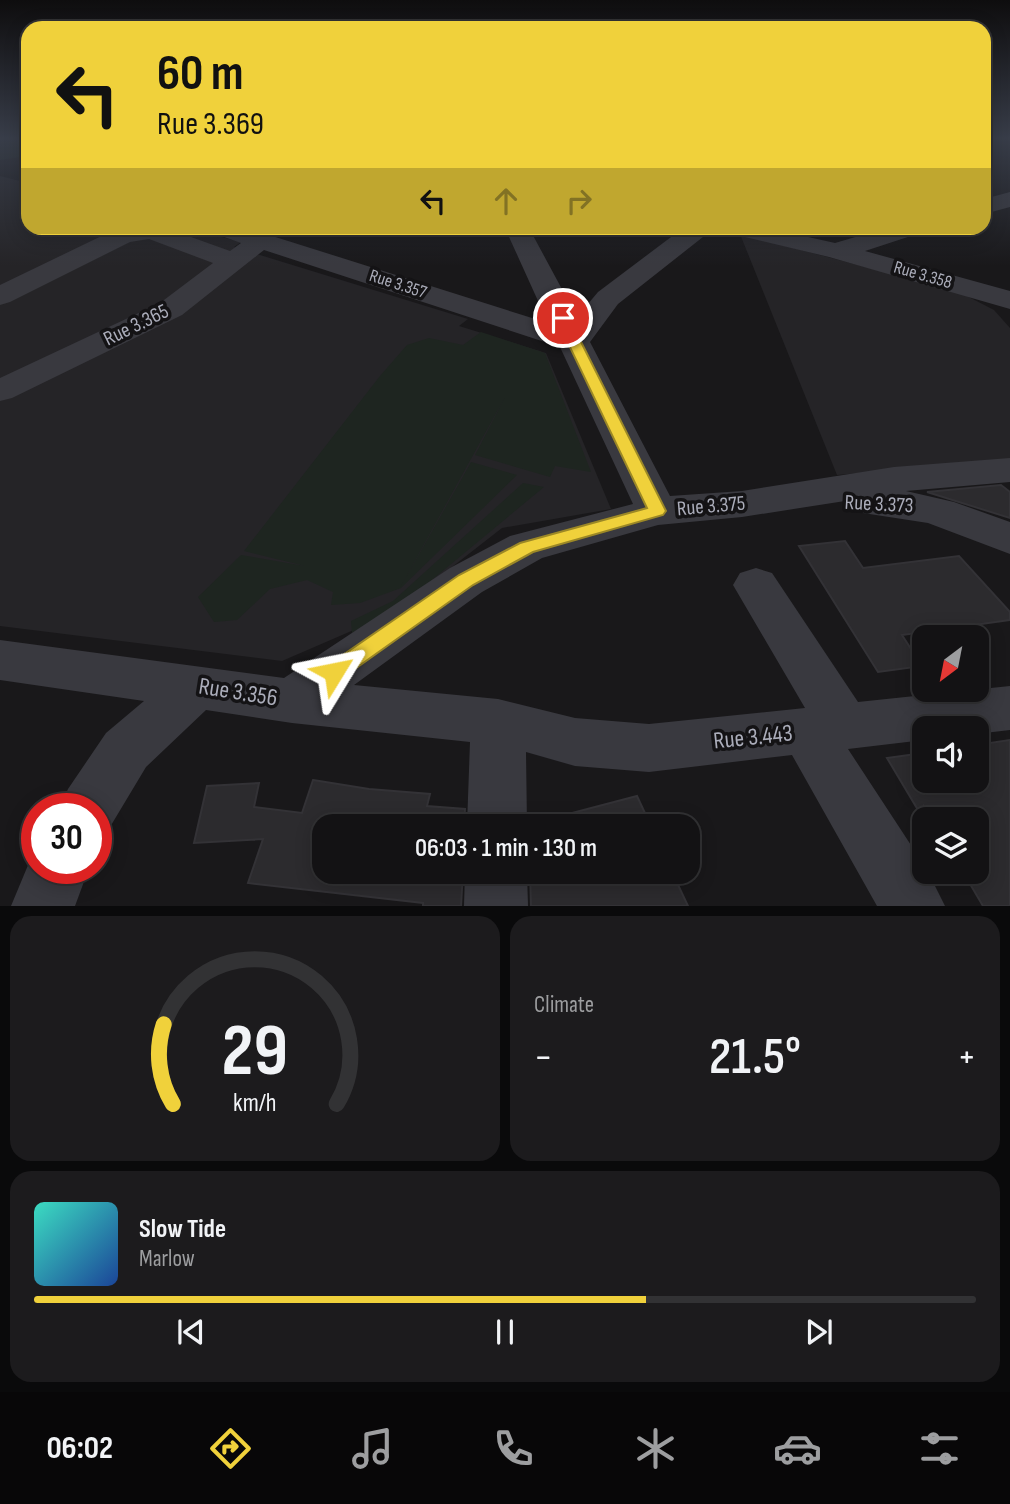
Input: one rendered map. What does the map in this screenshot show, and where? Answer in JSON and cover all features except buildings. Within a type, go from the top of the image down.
[{"type":"street","points":[[991,205],[1010,200]]},
{"type":"street","points":[[0,296],[126,235]]},
{"type":"street","points":[[159,235],[235,262]]},
{"type":"street","name":"Rue 3.357","points":[[245,235],[574,341]]},
{"type":"street","points":[[521,235],[657,511]]},
{"type":"street","points":[[574,341],[608,298],[690,235]]},
{"type":"street","name":"Rue 3.358","points":[[767,235],[836,251],[1010,300]]},
{"type":"street","name":"Rue 3.358","points":[[836,251],[884,235]]},
{"type":"street","name":"Rue 3.365","points":[[0,391],[171,309],[261,240]]},
{"type":"street","name":"Rue 3.375","points":[[292,701],[466,580],[526,548],[657,511],[742,504],[894,480],[1010,470]]},
{"type":"street","name":"Rue 3.373","points":[[742,504],[897,503],[934,508],[1010,539]]},
{"type":"street","points":[[756,585],[913,905]]},
{"type":"street","name":"Rue 3.356","points":[[0,660],[292,701],[498,722]]},
{"type":"street","points":[[99,793],[126,750],[198,686]]},
{"type":"street","name":"Rue 3.443","points":[[498,722],[575,742],[649,748],[1010,708]]},
{"type":"street","points":[[497,814],[498,722]]},
{"type":"street","points":[[43,905],[52,884]]},
{"type":"street","points":[[496,884],[496,905]]},
{"type":"shaded area","points":[[0,181],[21,181],[21,235],[214,235],[241,242],[234,247],[468,319],[459,326],[546,353],[611,509],[502,528],[393,613],[282,661],[0,626]]},
{"type":"shaded area","points":[[740,235],[963,294],[994,310],[1010,328],[1010,460],[837,475]]},
{"type":"shaded area","points":[[481,332],[545,353],[591,472],[555,466],[550,477],[475,455],[505,397],[400,588],[471,462],[517,475],[401,588],[360,603],[331,605],[333,592],[307,580],[270,589],[237,620],[214,622],[198,597],[241,555],[305,566],[244,551],[407,345],[429,338],[463,345]]},
{"type":"shaded area","points":[[523,483],[544,487],[398,608],[352,633],[351,621],[393,601]]},
{"type":"route","points":[[334,672],[466,580],[526,548],[657,511],[563,318]]}]
